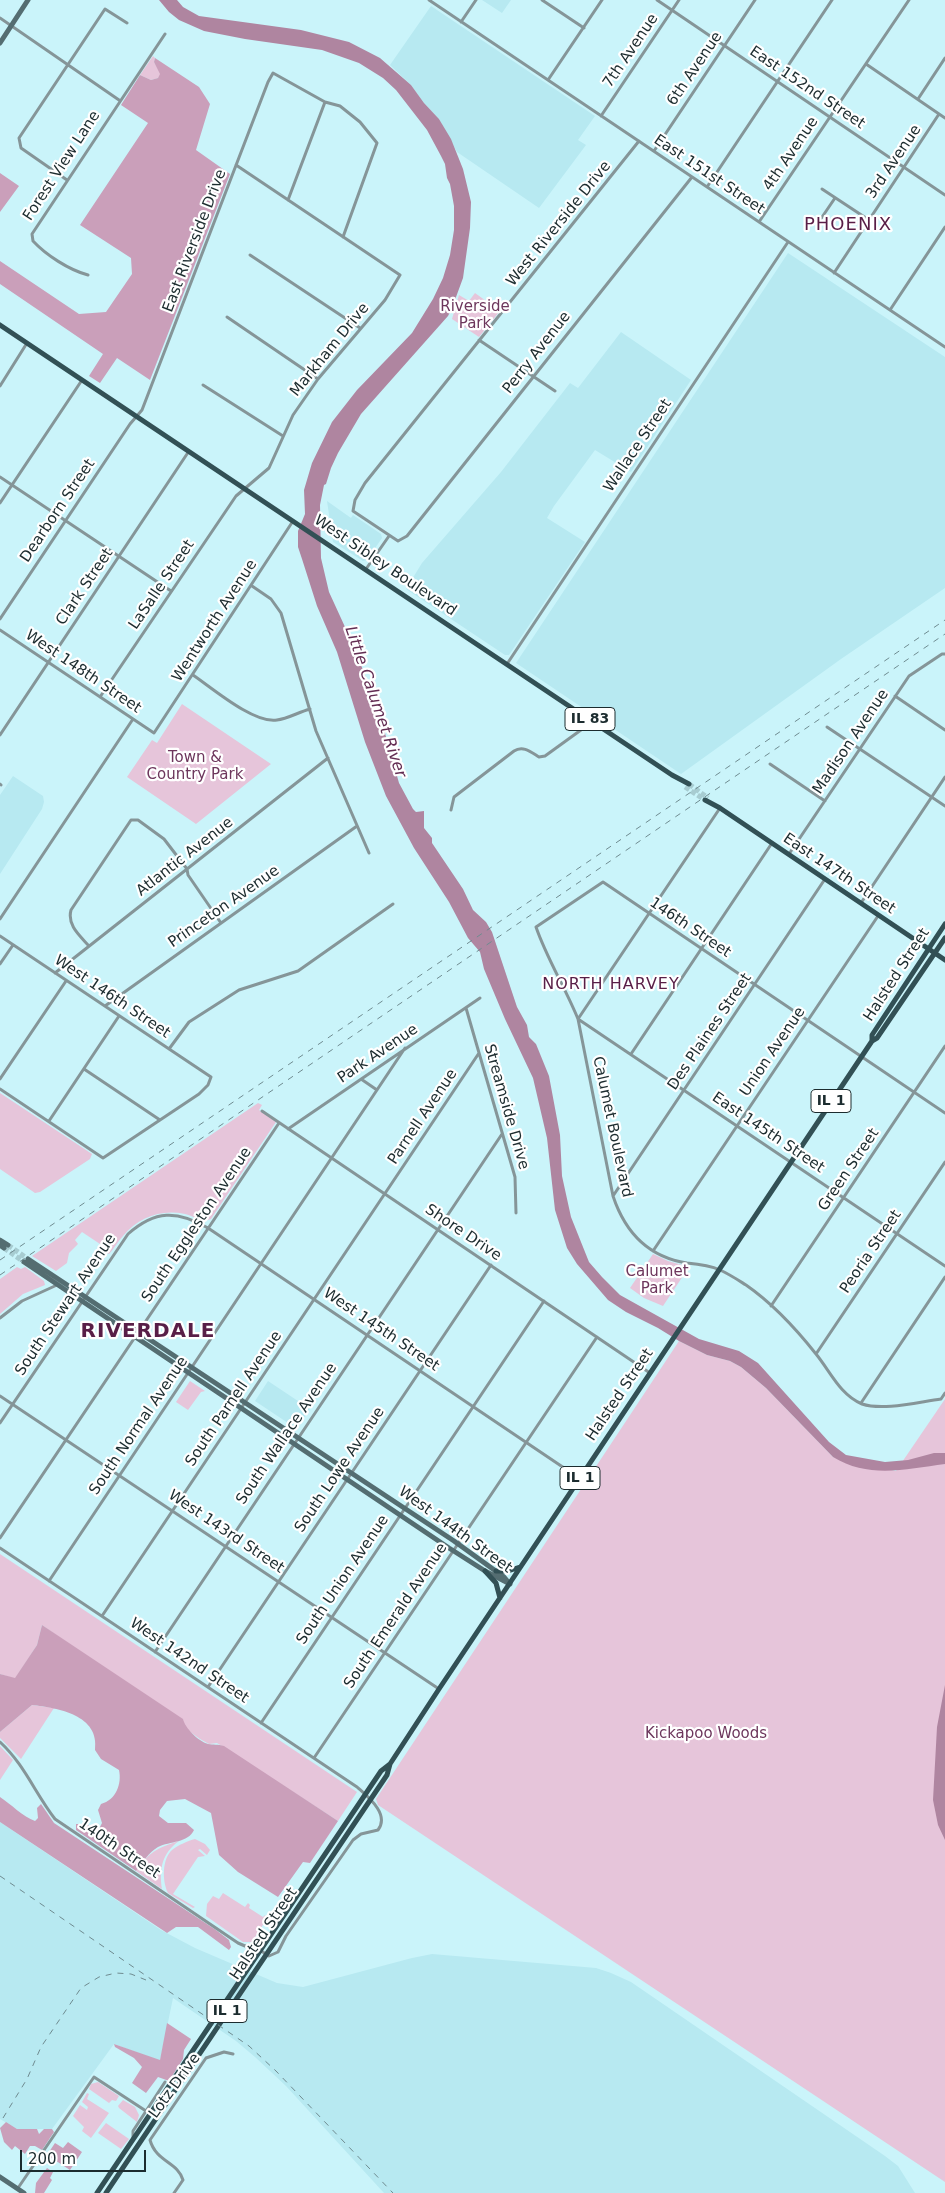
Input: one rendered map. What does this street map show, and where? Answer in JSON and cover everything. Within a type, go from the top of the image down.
[{"type":"main road","name":"IL 83","points":[[0,325],[82,380]]},
{"type":"main road","name":"West Sibley Boulevard","points":[[82,380],[687,785]]},
{"type":"main road","name":"East 147th Street","points":[[707,799],[945,960]]},
{"type":"main road","name":"Halsted Street","points":[[303,1892],[387,1775],[390,1764],[439,1688],[861,1057],[872,1040],[872,1035],[945,924]]},
{"type":"main road","name":"Halsted Street","points":[[872,1040],[877,1038],[891,1019],[945,938]]},
{"type":"main road","points":[[496,1572],[508,1571],[521,1566]]},
{"type":"main road","points":[[485,1571],[496,1583],[500,1598]]},
{"type":"main road","name":"Halsted Street","points":[[106,2193],[147,2126],[303,1892],[365,1794],[381,1771],[390,1764]]},
{"type":"main road","name":"Halsted Street","points":[[97,2193],[134,2140],[147,2126]]},
{"type":"street","points":[[0,43],[28,0]]},
{"type":"street","name":"East 151st Street","points":[[429,0],[945,347]]},
{"type":"street","points":[[461,22],[476,0]]},
{"type":"street","points":[[542,0],[584,28]]},
{"type":"street","points":[[548,80],[602,0]]},
{"type":"street","name":"East 152nd Street","points":[[657,0],[945,195]]},
{"type":"street","name":"7th Avenue","points":[[601,116],[679,0]]},
{"type":"street","name":"6th Avenue","points":[[654,152],[755,0]]},
{"type":"street","points":[[707,187],[832,0]]},
{"type":"street","name":"4th Avenue","points":[[759,222],[909,0]]},
{"type":"street","points":[[67,180],[21,148],[19,141],[23,129],[105,8],[127,23]]},
{"type":"street","points":[[0,18],[120,100],[165,34]]},
{"type":"street","points":[[918,99],[945,58]]},
{"type":"street","points":[[866,64],[945,118]]},
{"type":"street","name":"East Riverside Drive","points":[[137,416],[142,410],[273,73],[325,102]]},
{"type":"street","name":"Forest View Lane","points":[[88,276],[69,268],[36,244],[31,237],[33,230],[120,100]]},
{"type":"street","points":[[236,165],[288,200],[343,237],[377,143],[360,122],[340,106],[325,102],[288,200]]},
{"type":"street","name":"3rd Avenue","points":[[834,273],[939,114]]},
{"type":"street","name":"West Riverside Drive","points":[[389,536],[353,511],[355,500],[365,483],[639,141]]},
{"type":"street","name":"Perry Avenue","points":[[389,536],[398,541],[407,536],[692,177]]},
{"type":"street","points":[[822,189],[869,220]]},
{"type":"street","points":[[818,222],[835,198]]},
{"type":"street","points":[[890,310],[945,227]]},
{"type":"street","name":"Markham Drive","points":[[245,488],[269,468],[293,415],[318,379],[385,300],[400,275],[343,237]]},
{"type":"street","name":"Wallace Street","points":[[507,664],[788,242]]},
{"type":"street","points":[[250,255],[360,328]]},
{"type":"street","points":[[227,317],[318,379]]},
{"type":"street","points":[[479,340],[555,391]]},
{"type":"street","points":[[0,386],[28,343]]},
{"type":"street","points":[[0,503],[82,380]]},
{"type":"street","points":[[203,384],[283,436]]},
{"type":"street","name":"Dearborn Street","points":[[0,619],[137,416]]},
{"type":"street","name":"Clark Street","points":[[0,735],[189,451]]},
{"type":"street","points":[[0,477],[171,591]]},
{"type":"street","name":"LaSalle Street","points":[[100,697],[236,496],[245,488]]},
{"type":"street","name":"Wentworth Avenue","points":[[154,733],[295,521]]},
{"type":"street","points":[[366,569],[389,536]]},
{"type":"street","points":[[252,586],[271,599],[281,613],[316,731],[369,853]]},
{"type":"street","name":"West 148th Street","points":[[0,630],[154,733]]},
{"type":"street","name":"Madison Avenue","points":[[789,854],[909,676],[945,654]]},
{"type":"street","points":[[193,675],[262,719],[276,720],[310,709]]},
{"type":"street","points":[[895,696],[945,730]]},
{"type":"street","points":[[0,919],[133,719]]},
{"type":"street","points":[[451,810],[454,797],[514,751],[519,748],[526,749],[539,757],[545,756],[592,721]]},
{"type":"street","points":[[827,727],[945,806]]},
{"type":"street","name":"Atlantic Avenue","points":[[55,973],[328,758]]},
{"type":"street","points":[[770,764],[825,801]]},
{"type":"street","points":[[861,903],[945,777]]},
{"type":"street","points":[[578,1019],[720,808]]},
{"type":"street","points":[[89,946],[70,924],[71,910],[131,820],[138,820],[164,839],[187,869],[188,875],[221,923]]},
{"type":"street","name":"Princeton Avenue","points":[[104,1006],[357,826]]},
{"type":"street","points":[[631,1054],[772,843]]},
{"type":"street","name":"Des Plaines Street","points":[[612,1196],[825,879]]},
{"type":"street","name":"146th Street","points":[[536,927],[603,882],[945,1113]]},
{"type":"street","points":[[170,1049],[189,1022],[239,990],[298,971],[393,904]]},
{"type":"street","name":"Union Avenue","points":[[653,1252],[878,915]]},
{"type":"street","name":"Calumet Boulevard","points":[[536,927],[544,952],[568,995],[578,1019],[612,1196],[627,1228],[639,1242],[653,1252],[667,1258],[719,1269],[747,1286],[771,1306],[816,1354],[843,1392],[861,1403],[883,1406],[940,1399],[945,1393]]},
{"type":"street","name":"West 146th Street","points":[[0,936],[211,1077],[208,1085],[199,1094],[160,1120]]},
{"type":"street","points":[[0,964],[13,945]]},
{"type":"street","points":[[0,1079],[66,980]]},
{"type":"street","name":"Park Avenue","points":[[288,1129],[480,998]]},
{"type":"street","name":"Streamside Drive","points":[[466,1008],[515,1177],[516,1213]]},
{"type":"street","points":[[49,1121],[119,1016]]},
{"type":"street","name":"East 145th Street","points":[[578,1019],[945,1266]]},
{"type":"street","name":"Green Street","points":[[771,1306],[945,1046]]},
{"type":"street","name":"South Normal Avenue","points":[[49,1581],[405,1048]]},
{"type":"street","name":"Parnell Avenue","points":[[385,1194],[479,1053]]},
{"type":"street","points":[[0,1089],[103,1158],[160,1120],[84,1069]]},
{"type":"street","points":[[360,1079],[377,1090]]},
{"type":"street","name":"Shore Drive","points":[[262,1111],[650,1373]]},
{"type":"street","name":"South Eggleston Avenue","points":[[0,1538],[279,1122]]},
{"type":"street","points":[[438,1230],[502,1134]]},
{"type":"street","name":"Peoria Street","points":[[816,1354],[945,1162]]},
{"type":"street","name":"South Parnell Avenue","points":[[102,1616],[385,1194]]},
{"type":"street","name":"West 145th Street","points":[[165,1215],[179,1215],[195,1220],[208,1228],[580,1478]]},
{"type":"street","name":"South Stewart Avenue","points":[[0,1423],[128,1234],[140,1223],[153,1216],[165,1215]]},
{"type":"street","name":"South Wallace Avenue","points":[[155,1652],[438,1230]]},
{"type":"street","points":[[0,1240],[4,1246]]},
{"type":"street","name":"West 144th Street","points":[[26,1260],[67,1283],[405,1508],[458,1544],[510,1584],[485,1571],[400,1515],[58,1285],[26,1260]]},
{"type":"street","name":"South Lowe Avenue","points":[[208,1687],[491,1265]]},
{"type":"street","points":[[861,1403],[945,1277]]},
{"type":"street","points":[[0,1318],[22,1300],[67,1283]]},
{"type":"street","name":"South Union Avenue","points":[[261,1723],[544,1301]]},
{"type":"street","name":"South Emerald Avenue","points":[[314,1758],[597,1337]]},
{"type":"street","name":"West 143rd Street","points":[[0,1396],[439,1688]]},
{"type":"street","name":"West 142nd Street","points":[[0,1548],[357,1787],[370,1800]]},
{"type":"street","name":"140th Street","points":[[0,1742],[10,1751],[26,1772],[42,1802],[55,1819],[238,1943],[252,1946],[269,1956],[278,1952],[286,1936],[353,1840],[361,1834],[378,1830],[382,1818],[380,1812],[370,1800]]},
{"type":"street","name":"Lotz Drive","points":[[174,2193],[183,2180],[181,2172],[159,2157],[153,2149],[150,2140],[206,2058],[224,2052],[232,2054]]},
{"type":"street","points":[[0,2177],[22,2192],[94,2076],[146,2111]]},
{"type":"street","name":"Halsted Street","points":[[134,2140],[133,2131],[165,2082]]},
{"type":"shaded area","points":[[159,0],[177,0],[183,7],[199,16],[301,30],[349,42],[380,58],[411,85],[439,119],[451,139],[463,169],[471,202],[470,228],[463,278],[448,316],[361,414],[338,453],[324,485],[320,505],[321,558],[329,592],[356,651],[381,719],[399,783],[413,809],[416,812],[424,811],[424,828],[432,838],[432,843],[463,889],[473,910],[486,922],[492,932],[517,1007],[527,1025],[529,1037],[536,1044],[549,1076],[560,1135],[562,1176],[571,1217],[589,1262],[620,1295],[699,1339],[739,1351],[758,1363],[829,1442],[846,1455],[885,1462],[908,1460],[934,1453],[945,1453],[945,1464],[888,1471],[860,1468],[833,1457],[766,1388],[741,1367],[730,1361],[707,1355],[679,1341],[608,1300],[577,1264],[567,1248],[555,1210],[547,1138],[533,1078],[505,1019],[484,969],[480,952],[468,938],[449,902],[414,848],[386,796],[365,742],[337,652],[317,606],[298,547],[298,531],[305,514],[304,490],[312,463],[332,422],[357,390],[412,333],[433,299],[443,278],[450,255],[454,230],[454,206],[445,164],[427,130],[396,90],[383,78],[359,63],[322,50],[204,31],[179,20]]},
{"type":"shaded area","points":[[482,0],[511,0],[502,13]]},
{"type":"shaded area","points":[[431,6],[595,116],[578,140],[586,145],[539,208],[457,152],[439,119],[411,85],[390,65]]},
{"type":"shaded area","points":[[155,58],[199,87],[210,104],[196,150],[230,174],[150,380],[117,358],[100,383],[89,376],[103,354],[0,284],[0,261],[79,314],[106,312],[132,274],[131,258],[80,225],[148,123],[121,105],[140,75],[151,80],[158,78],[160,74],[154,62]]},
{"type":"shaded area","points":[[0,173],[19,186],[0,212]]},
{"type":"shaded area","points":[[788,253],[945,357],[945,588],[841,659],[681,774],[516,663]]},
{"type":"shaded area","points":[[621,332],[691,380],[631,472],[595,450],[554,506],[547,518],[585,542],[509,655],[505,655],[406,589],[422,563],[501,472],[570,383],[578,388]]},
{"type":"shaded area","points":[[327,501],[351,518],[353,515],[381,534],[382,538],[367,560],[363,561],[333,542]]},
{"type":"shaded area","points":[[13,776],[43,796],[44,802],[42,809],[0,874],[0,795]]},
{"type":"shaded area","points":[[268,1381],[310,1409],[297,1429],[255,1401]]},
{"type":"shaded area","points":[[42,1625],[183,1719],[189,1730],[200,1740],[208,1744],[224,1746],[338,1821],[310,1863],[303,1862],[278,1897],[238,1872],[219,1855],[211,1813],[185,1799],[167,1801],[160,1810],[159,1816],[168,1823],[186,1823],[194,1830],[183,1840],[155,1849],[136,1871],[76,1830],[76,1824],[86,1824],[98,1831],[102,1823],[98,1810],[101,1804],[111,1799],[117,1791],[120,1781],[119,1770],[101,1759],[95,1750],[95,1738],[91,1729],[84,1721],[65,1711],[32,1705],[0,1732],[0,1674],[15,1678],[37,1645]]},
{"type":"shaded area","points":[[945,1685],[945,1840],[938,1825],[933,1800],[937,1727]]},
{"type":"shaded area","points":[[0,1797],[35,1821],[38,1818],[37,1808],[41,1804],[54,1823],[216,1930],[229,1940],[231,1947],[229,1950],[198,1927],[176,1927],[167,1933],[0,1822]]},
{"type":"shaded area","points":[[0,1822],[161,1930],[195,1948],[277,1983],[303,1987],[432,1954],[596,1968],[611,1973],[631,1982],[885,2156],[898,2166],[915,2193],[384,2193],[286,2086],[255,2057],[236,2041],[173,1998],[160,2061],[114,2044],[52,2129],[17,2129],[0,2119]]},
{"type":"shaded area","points":[[167,2023],[191,2039],[184,2050],[183,2059],[169,2081],[158,2077],[146,2093],[132,2083],[142,2067],[134,2058],[115,2047],[114,2044],[160,2060]]},
{"type":"shaded area","points":[[6,2122],[17,2129],[37,2129],[39,2134],[44,2129],[52,2129],[54,2132],[42,2150],[35,2146],[30,2146],[25,2154],[15,2146],[12,2150],[4,2142],[0,2128]]},
{"type":"shaded area","points":[[68,2142],[82,2152],[70,2170],[47,2155],[55,2143],[63,2148]]},
{"type":"shaded area","points":[[47,2168],[53,2172],[50,2178],[52,2180],[44,2193],[35,2193],[36,2183]]},
{"type":"green space","points":[[153,56],[155,58],[154,62],[161,74],[158,78],[151,80],[140,75]]},
{"type":"green space","name":"Riverside Park","points":[[475,293],[500,311],[479,337],[452,319],[459,295],[469,301]]},
{"type":"green space","name":"Town & Country Park","points":[[182,704],[271,764],[196,824],[127,777],[152,740],[157,743]]},
{"type":"green space","points":[[0,1093],[92,1154],[90,1159],[40,1192],[35,1193],[0,1169]]},
{"type":"green space","points":[[258,1103],[262,1105],[259,1110],[276,1122],[211,1219],[201,1220],[189,1215],[176,1213],[151,1216],[129,1229],[109,1254],[107,1253],[109,1250],[82,1232],[75,1240],[78,1244],[69,1253],[67,1263],[56,1271],[32,1256]]},
{"type":"green space","name":"Calumet Park","points":[[653,1254],[689,1267],[663,1306],[644,1298],[630,1288]]},
{"type":"green space","points":[[17,1267],[21,1269],[25,1267],[44,1281],[45,1285],[23,1294],[0,1314],[0,1279]]},
{"type":"green space","name":"Kickapoo Woods","points":[[679,1341],[707,1355],[730,1361],[741,1367],[766,1388],[833,1457],[896,1471],[945,1399],[945,2182],[378,1805],[376,1799]]},
{"type":"green space","points":[[190,1381],[205,1391],[201,1392],[188,1410],[176,1402]]},
{"type":"green space","points":[[0,1554],[357,1792],[338,1821],[217,1743],[209,1744],[200,1739],[42,1625],[37,1645],[15,1679],[0,1674]]},
{"type":"green space","points":[[32,1705],[54,1708],[21,1759],[0,1738],[0,1732]]},
{"type":"green space","points":[[0,1746],[13,1760],[0,1780]]},
{"type":"green space","points":[[195,1839],[205,1844],[210,1850],[207,1855],[200,1849],[198,1850],[205,1856],[198,1857],[173,1894],[195,1907],[193,1908],[168,1893],[164,1870],[166,1859],[172,1850],[183,1843]]},
{"type":"green space","points":[[179,1841],[165,1856],[161,1875],[162,1889],[136,1871],[154,1851]]},
{"type":"green space","points":[[223,1893],[245,1907],[248,1903],[250,1905],[249,1908],[263,1917],[265,1915],[266,1920],[252,1942],[243,1942],[206,1916],[207,1904],[213,1896],[219,1899]]},
{"type":"green space","points":[[98,2082],[119,2096],[116,2101],[112,2100],[109,2103],[89,2089],[91,2084]]},
{"type":"green space","points":[[87,2093],[89,2094],[87,2099],[109,2113],[91,2138],[82,2131],[84,2127],[73,2116],[80,2105],[87,2110],[88,2107],[82,2102]]},
{"type":"green space","points":[[123,2100],[135,2107],[139,2115],[137,2122],[119,2108],[118,2106]]},
{"type":"green space","points":[[106,2123],[129,2139],[121,2149],[98,2133]]},
{"type":"tunnel","points":[[689,784],[708,798]]},
{"type":"tunnel","points":[[685,787],[705,800]]},
{"type":"tunnel","points":[[8,1245],[28,1259]]},
{"type":"tunnel","points":[[4,1248],[24,1262]]},
{"type":"railway","points":[[0,1260],[945,620]]},
{"type":"railway","points":[[0,1275],[945,634]]},
{"type":"railway","points":[[0,1876],[249,2046],[276,2071],[393,2193]]},
{"type":"railway","points":[[3,2118],[27,2079],[41,2047],[81,1988],[99,1977],[116,1973],[131,1974],[146,1980]]},
{"type":"district","name":"PHOENIX","points":[[848,225]]},
{"type":"district","name":"NORTH HARVEY","points":[[611,985]]},
{"type":"district","name":"RIVERDALE","points":[[148,1332]]},
{"type":"water label","name":"Little Calumet River","points":[[375,702]]}]
